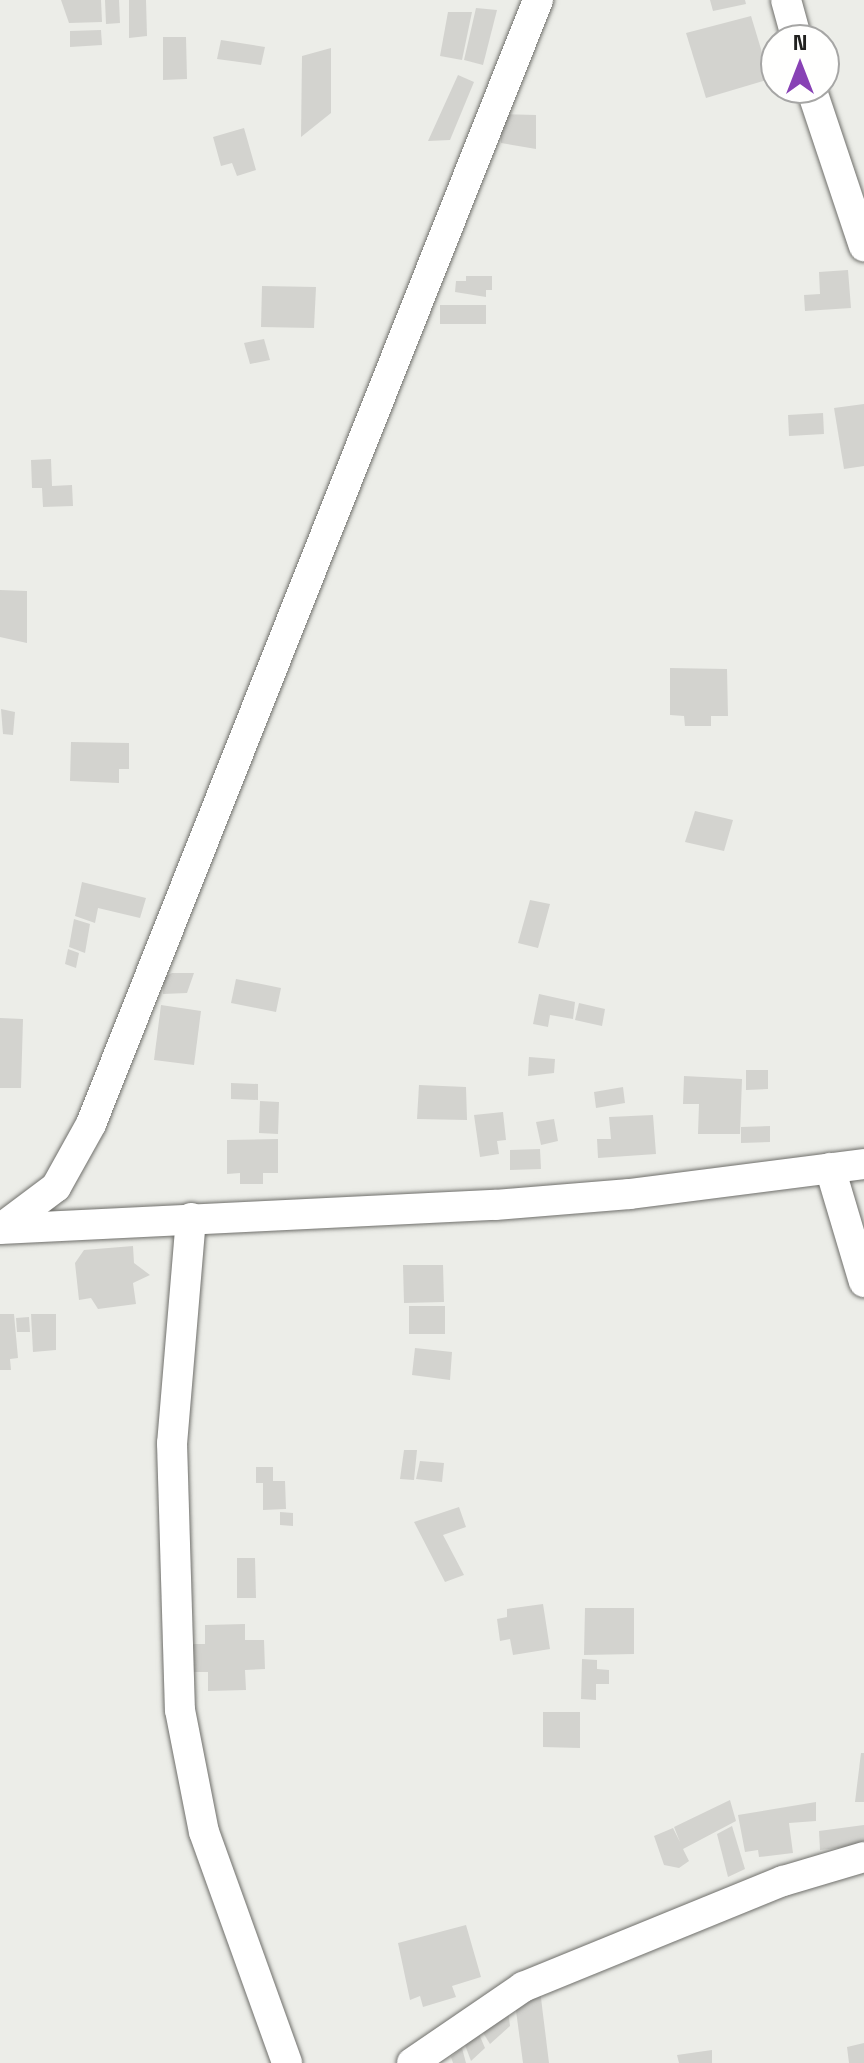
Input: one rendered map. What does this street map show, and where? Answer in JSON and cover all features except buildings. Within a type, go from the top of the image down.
[{"type":"street","points":[[538,0],[91,1124],[56,1187],[0,1229],[525,1203],[864,1164]]},
{"type":"street","points":[[786,0],[793,24]]},
{"type":"street","points":[[816,104],[864,246]]},
{"type":"street","points":[[830,1168],[864,1282]]},
{"type":"street","points":[[191,1218],[172,1443],[180,1710],[204,1832],[287,2063]]},
{"type":"street","points":[[412,2063],[523,1987],[783,1881],[864,1857]]}]
